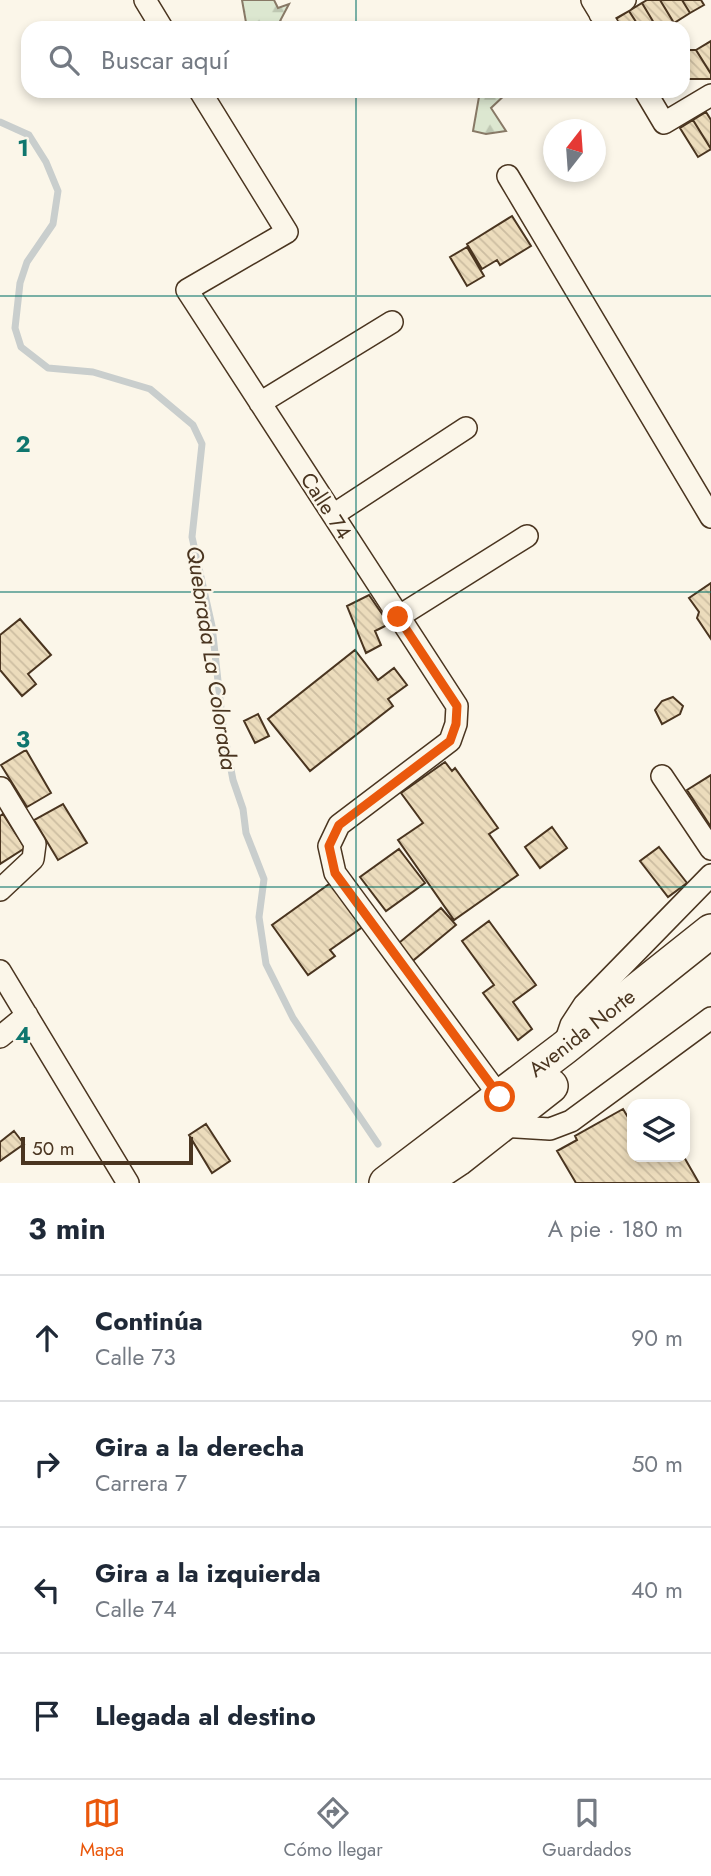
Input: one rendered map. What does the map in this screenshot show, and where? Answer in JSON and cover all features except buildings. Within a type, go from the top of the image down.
[{"type":"main road","name":"Avenida Norte","points":[[422,1183],[456,1171],[500,1111],[564,1048],[711,931]]},
{"type":"main road","name":"Avenida Norte","points":[[386,1183],[500,1111],[711,957]]},
{"type":"street","points":[[145,0],[158,21]]},
{"type":"street","points":[[600,14],[625,0]]},
{"type":"street","points":[[649,98],[664,123],[711,94]]},
{"type":"street","name":"Calle 74","points":[[204,98],[287,232],[187,290],[457,706],[456,724],[450,741],[339,825],[329,846],[335,873],[500,1111]]},
{"type":"street","points":[[508,176],[711,517]]},
{"type":"street","points":[[260,403],[391,322]]},
{"type":"street","points":[[332,515],[466,428]]},
{"type":"street","points":[[398,617],[527,536]]},
{"type":"street","points":[[662,776],[711,849]]},
{"type":"street","points":[[0,890],[33,859],[35,853],[35,844],[1,788]]},
{"type":"street","points":[[564,1048],[571,1025],[584,1005],[711,875]]},
{"type":"street","points":[[0,971],[128,1183]]},
{"type":"street","points":[[0,1037],[27,1015]]},
{"type":"street","points":[[500,1111],[550,1129],[570,1121],[711,1018]]},
{"type":"green space","points":[[242,0],[274,0],[278,8],[289,4],[280,21],[246,21]]},
{"type":"green space","points":[[479,98],[502,98],[491,108],[506,131],[486,134],[473,131]]},
{"type":"waterway","name":"Quebrada La Colorada","points":[[0,122],[29,135],[46,162],[58,191],[53,224],[27,262],[20,283],[15,328],[21,347],[48,368],[93,372],[150,389],[193,425],[202,444],[192,537],[212,626],[223,727],[233,780],[243,809],[246,833],[264,879],[259,917],[266,964],[293,1018],[378,1144]]},
{"type":"route","points":[[398,617],[457,706],[456,724],[450,741],[339,825],[329,846],[335,873],[500,1097]]}]
